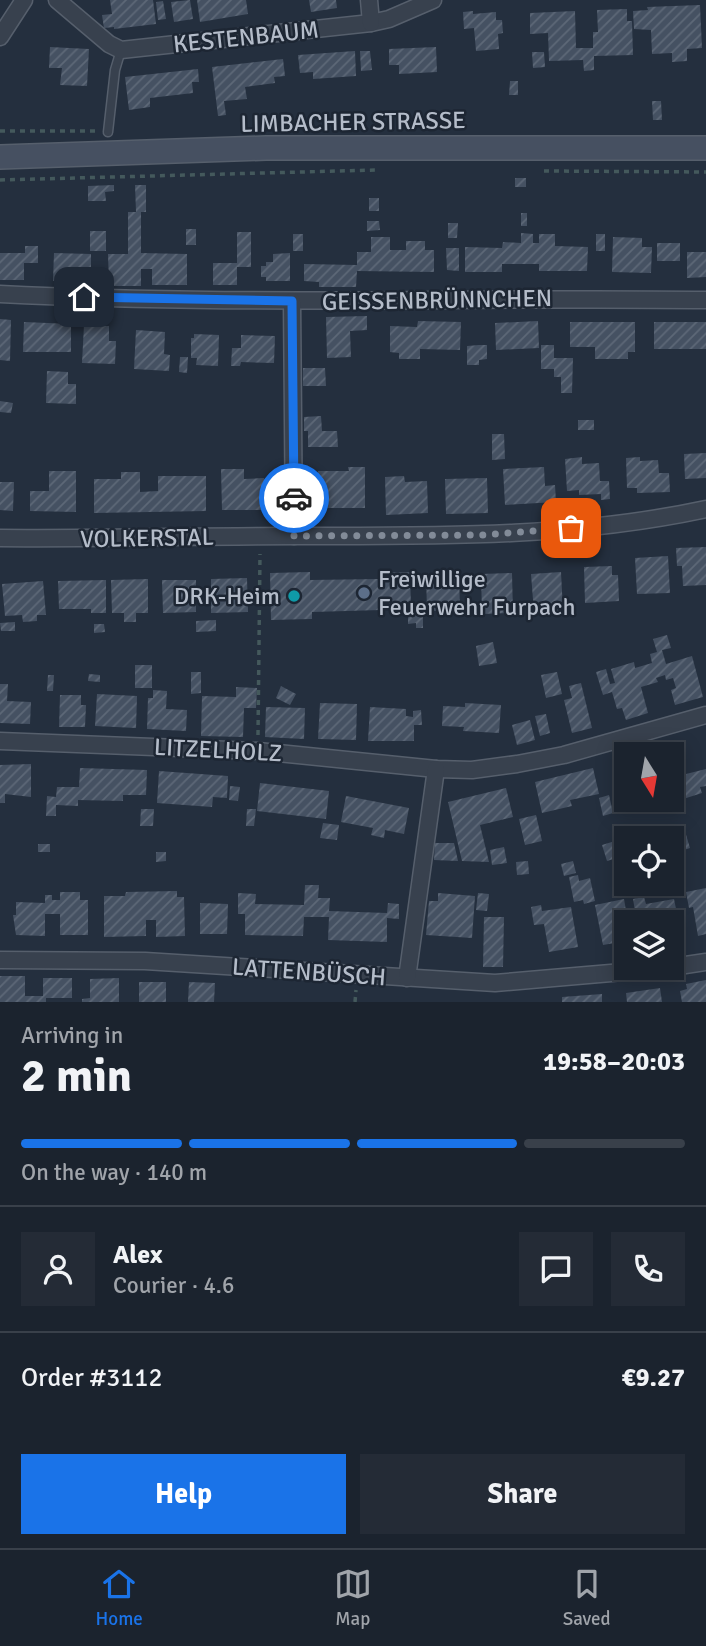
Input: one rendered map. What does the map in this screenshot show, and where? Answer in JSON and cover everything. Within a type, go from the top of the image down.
[{"type":"main road","name":"LIMBACHER STRASSE","points":[[0,157],[279,148],[706,148]]},
{"type":"street","points":[[0,37],[24,0]]},
{"type":"street","points":[[57,0],[109,44],[121,50]]},
{"type":"street","points":[[369,0],[371,23]]},
{"type":"street","name":"KESTENBAUM","points":[[121,50],[371,23],[389,19],[433,0]]},
{"type":"street","name":"GEISSENBRÜNNCHEN","points":[[0,294],[292,301],[572,298],[706,300]]},
{"type":"street","points":[[292,301],[294,536]]},
{"type":"street","name":"VOLKERSTAL","points":[[0,538],[507,534],[592,527],[706,509]]},
{"type":"street","name":"LITZELHOLZ","points":[[0,741],[258,751],[436,769],[472,769],[564,755],[706,715]]},
{"type":"street","name":"LATTENBÜSCH","points":[[0,960],[145,961],[407,978],[436,769]]},
{"type":"street","points":[[684,966],[706,962]]},
{"type":"street","points":[[407,978],[495,983],[614,973]]},
{"type":"lane","points":[[108,132],[115,70],[121,50]]},
{"type":"path","points":[[0,131],[108,132]]},
{"type":"path","points":[[0,180],[381,170]]},
{"type":"path","points":[[544,171],[706,172]]},
{"type":"path","points":[[258,751],[261,536]]},
{"type":"building","points":[[110,0],[153,0],[156,24],[104,28],[102,15],[112,14]]},
{"type":"building","points":[[190,0],[193,19],[174,22],[171,2]]},
{"type":"building","points":[[197,0],[246,0],[248,14],[200,22]]},
{"type":"building","points":[[309,0],[336,0],[337,8],[311,12]]},
{"type":"building","points":[[163,1],[166,19],[158,20],[156,2]]},
{"type":"building","points":[[700,5],[702,48],[687,49],[687,61],[672,62],[672,53],[652,54],[651,30],[634,29],[633,11],[648,10],[647,7]]},
{"type":"building","points":[[627,9],[627,21],[632,21],[633,55],[594,56],[594,70],[584,71],[583,60],[549,61],[548,33],[530,34],[530,13],[575,11],[576,48],[593,48],[593,32],[598,32],[597,10]]},
{"type":"building","points":[[473,11],[473,14],[496,12],[496,20],[502,20],[503,33],[498,34],[499,49],[476,51],[474,28],[464,29],[463,12]]},
{"type":"building","points":[[50,47],[89,49],[87,86],[60,85],[62,68],[49,68]]},
{"type":"building","points":[[436,47],[437,72],[399,74],[399,65],[389,65],[389,49]]},
{"type":"building","points":[[355,51],[356,76],[313,79],[313,72],[300,73],[298,55]]},
{"type":"building","points":[[360,51],[370,51],[372,70],[361,71]]},
{"type":"building","points":[[532,52],[544,52],[545,67],[533,68]]},
{"type":"building","points":[[283,59],[285,76],[274,77],[275,83],[245,87],[247,99],[224,101],[226,115],[218,116],[212,67]]},
{"type":"building","points":[[198,69],[199,82],[192,82],[193,93],[150,98],[150,107],[129,110],[125,77]]},
{"type":"building","points":[[510,81],[518,81],[518,95],[509,95]]},
{"type":"building","points":[[652,101],[661,101],[662,120],[653,120]]},
{"type":"building","points":[[515,178],[526,178],[526,187],[515,187]]},
{"type":"building","points":[[114,185],[114,191],[105,192],[106,201],[88,201],[88,186]]},
{"type":"building","points":[[135,185],[146,185],[146,212],[141,212],[141,253],[187,254],[187,285],[152,285],[152,269],[141,269],[141,286],[109,286],[108,254],[128,254],[128,212],[136,212]]},
{"type":"building","points":[[369,198],[379,198],[379,211],[369,211]]},
{"type":"building","points":[[521,213],[527,213],[527,226],[521,226]]},
{"type":"building","points":[[367,221],[379,221],[380,230],[367,231]]},
{"type":"building","points":[[448,223],[458,223],[457,238],[448,238]]},
{"type":"building","points":[[186,229],[196,229],[196,245],[186,245]]},
{"type":"building","points":[[90,231],[106,231],[106,251],[90,251]]},
{"type":"building","points":[[237,232],[251,232],[251,267],[237,267],[237,285],[213,285],[213,263],[237,263]]},
{"type":"building","points":[[521,233],[533,234],[533,243],[539,243],[539,234],[555,234],[555,246],[588,247],[587,271],[539,271],[539,264],[502,264],[502,272],[465,272],[465,247],[502,248],[503,242],[521,243]]},
{"type":"building","points":[[293,234],[303,234],[303,251],[293,251]]},
{"type":"building","points":[[596,234],[605,234],[605,251],[596,251]]},
{"type":"building","points":[[371,237],[390,237],[390,250],[406,250],[406,241],[425,241],[425,250],[434,250],[434,272],[357,271],[356,287],[319,287],[319,282],[304,281],[304,264],[357,265],[357,252],[371,252]]},
{"type":"building","points":[[613,237],[642,238],[642,247],[652,247],[651,273],[612,272]]},
{"type":"building","points":[[657,243],[680,243],[680,261],[657,261]]},
{"type":"building","points":[[25,246],[38,246],[38,263],[24,263],[24,280],[0,280],[0,253],[25,253]]},
{"type":"building","points":[[446,248],[459,248],[459,271],[447,270]]},
{"type":"building","points":[[687,252],[706,252],[706,277],[687,278]]},
{"type":"building","points":[[54,253],[91,254],[91,282],[53,281]]},
{"type":"building","points":[[290,253],[290,281],[266,281],[266,277],[261,277],[261,266],[266,266],[266,262],[273,262],[273,254]]},
{"type":"building","points":[[367,316],[367,330],[350,331],[351,357],[327,358],[326,317]]},
{"type":"building","points":[[0,319],[11,320],[10,361],[0,360]]},
{"type":"building","points":[[418,321],[461,322],[460,350],[420,349],[420,359],[399,359],[399,353],[390,352],[390,326],[417,327]]},
{"type":"building","points":[[538,321],[539,348],[496,350],[495,323]]},
{"type":"building","points":[[24,322],[71,324],[71,352],[23,352]]},
{"type":"building","points":[[570,322],[635,322],[635,352],[628,352],[628,359],[595,359],[595,347],[570,347]]},
{"type":"building","points":[[654,322],[706,322],[706,349],[654,349]]},
{"type":"building","points":[[84,325],[109,326],[109,341],[116,341],[115,364],[82,363]]},
{"type":"building","points":[[136,330],[165,332],[164,354],[170,355],[169,371],[134,369]]},
{"type":"building","points":[[194,334],[219,335],[218,366],[196,365],[197,358],[191,358],[191,338],[194,338]]},
{"type":"building","points":[[241,335],[275,336],[274,363],[241,362],[240,366],[231,366],[232,348],[241,348]]},
{"type":"building","points":[[487,345],[487,359],[479,360],[479,365],[467,365],[467,346]]},
{"type":"building","points":[[541,345],[554,345],[554,358],[573,358],[572,393],[561,393],[561,377],[554,377],[554,369],[541,369]]},
{"type":"building","points":[[180,357],[188,357],[187,373],[179,372]]},
{"type":"building","points":[[303,368],[325,368],[326,386],[303,386]]},
{"type":"building","points":[[47,371],[68,372],[68,384],[76,384],[76,404],[46,403]]},
{"type":"building","points":[[0,401],[13,403],[11,413],[0,412]]},
{"type":"building","points":[[321,416],[322,431],[337,431],[338,447],[308,447],[308,431],[304,431],[304,417]]},
{"type":"building","points":[[578,420],[594,420],[594,430],[578,430]]},
{"type":"building","points":[[492,434],[504,434],[505,459],[492,460]]},
{"type":"building","points":[[706,453],[706,478],[685,479],[684,454]]},
{"type":"building","points":[[582,457],[582,464],[599,463],[600,481],[609,481],[610,499],[601,500],[601,494],[579,495],[579,490],[567,491],[565,459]]},
{"type":"building","points":[[640,457],[640,461],[658,460],[659,473],[669,473],[670,492],[637,493],[637,488],[627,488],[626,458]]},
{"type":"building","points":[[348,467],[365,467],[365,508],[318,508],[318,471],[349,471]]},
{"type":"building","points":[[544,467],[545,486],[555,485],[556,502],[505,505],[503,469]]},
{"type":"building","points":[[221,469],[244,469],[244,479],[264,478],[264,510],[222,510]]},
{"type":"building","points":[[49,471],[76,471],[76,512],[30,511],[30,491],[49,491]]},
{"type":"building","points":[[121,472],[140,472],[140,492],[158,491],[158,476],[206,476],[206,511],[94,513],[94,479],[121,479]]},
{"type":"building","points":[[404,476],[405,482],[427,481],[428,513],[386,515],[385,477]]},
{"type":"building","points":[[487,478],[488,513],[446,514],[445,479]]},
{"type":"building","points":[[0,482],[14,482],[13,511],[0,510]]},
{"type":"building","points":[[706,547],[706,585],[683,586],[682,566],[677,566],[676,548]]},
{"type":"building","points":[[668,556],[670,593],[637,594],[635,558]]},
{"type":"building","points":[[612,566],[612,575],[618,575],[619,601],[585,603],[584,567]]},
{"type":"building","points":[[310,572],[310,580],[378,579],[378,573],[410,572],[411,607],[312,612],[312,619],[271,620],[270,573]]},
{"type":"building","points":[[561,572],[563,611],[534,613],[531,574]]},
{"type":"building","points":[[459,573],[460,610],[427,611],[426,574]]},
{"type":"building","points":[[512,573],[513,613],[482,614],[481,574]]},
{"type":"building","points":[[247,578],[248,612],[211,613],[211,579]]},
{"type":"building","points":[[148,579],[148,613],[136,613],[136,622],[124,622],[124,613],[112,613],[111,580]]},
{"type":"building","points":[[106,580],[106,613],[91,613],[91,609],[59,609],[58,581]]},
{"type":"building","points":[[162,580],[196,580],[196,612],[163,613]]},
{"type":"building","points":[[43,581],[46,615],[37,615],[37,621],[23,622],[22,615],[5,616],[2,584]]},
{"type":"building","points":[[408,614],[423,614],[423,628],[416,628],[416,623],[408,624]]},
{"type":"building","points":[[216,620],[216,631],[196,632],[196,621]]},
{"type":"building","points":[[15,622],[15,631],[1,631],[0,623]]},
{"type":"building","points":[[94,624],[104,624],[105,632],[94,633]]},
{"type":"building","points":[[667,635],[671,648],[662,650],[666,664],[692,656],[703,697],[675,705],[671,690],[676,688],[673,678],[666,680],[665,675],[656,678],[658,682],[641,687],[648,713],[626,720],[622,708],[617,709],[612,692],[603,695],[596,672],[606,669],[610,684],[615,683],[611,669],[634,662],[635,668],[652,663],[650,654],[657,652],[653,639]]},
{"type":"building","points":[[493,642],[497,663],[479,666],[476,646]]},
{"type":"building","points":[[135,665],[152,665],[152,688],[135,688]]},
{"type":"building","points":[[191,672],[201,672],[201,693],[191,694]]},
{"type":"building","points":[[557,672],[562,694],[546,698],[541,675]]},
{"type":"building","points":[[89,674],[100,675],[100,682],[88,681]]},
{"type":"building","points":[[48,675],[54,675],[53,691],[47,691]]},
{"type":"building","points":[[581,683],[592,728],[572,733],[564,700],[572,698],[569,686]]},
{"type":"building","points":[[0,684],[8,684],[7,701],[31,702],[30,724],[0,723]]},
{"type":"building","points":[[281,686],[296,694],[290,705],[276,698]]},
{"type":"building","points":[[236,687],[257,688],[256,708],[244,708],[243,737],[201,736],[202,696],[236,697]]},
{"type":"building","points":[[153,690],[167,691],[166,709],[187,710],[186,731],[147,729],[148,698],[153,698]]},
{"type":"building","points":[[97,694],[137,696],[136,728],[95,726]]},
{"type":"building","points":[[60,695],[81,695],[81,705],[86,705],[85,727],[59,727]]},
{"type":"building","points":[[320,703],[357,704],[356,740],[318,739]]},
{"type":"building","points":[[465,703],[501,705],[499,733],[463,731],[464,727],[442,726],[443,706],[465,707]]},
{"type":"building","points":[[266,707],[305,708],[304,739],[265,737]]},
{"type":"building","points":[[370,707],[406,709],[406,716],[413,717],[413,711],[421,710],[422,725],[414,725],[414,741],[368,741]]},
{"type":"building","points":[[546,714],[550,733],[540,736],[535,716]]},
{"type":"building","points":[[530,720],[535,740],[517,745],[512,725]]},
{"type":"building","points":[[31,764],[31,797],[5,794],[5,803],[0,803],[0,765]]},
{"type":"building","points":[[684,767],[686,774],[706,769],[706,786],[700,787],[702,793],[684,799]]},
{"type":"building","points":[[80,768],[147,770],[146,795],[123,795],[123,801],[78,800],[78,806],[56,805],[56,816],[46,816],[47,796],[56,797],[57,787],[79,787]]},
{"type":"building","points":[[593,768],[599,794],[570,800],[572,806],[542,813],[535,782]]},
{"type":"building","points":[[159,771],[228,776],[227,798],[213,797],[212,807],[157,803]]},
{"type":"building","points":[[260,783],[329,791],[326,819],[257,811]]},
{"type":"building","points":[[230,786],[240,787],[238,801],[229,800]]},
{"type":"building","points":[[506,788],[513,817],[480,825],[489,862],[462,861],[448,802]]},
{"type":"building","points":[[609,795],[613,813],[603,816],[599,798]]},
{"type":"building","points":[[346,796],[409,808],[404,834],[385,830],[384,838],[371,835],[373,828],[341,822]]},
{"type":"building","points":[[141,809],[154,809],[153,826],[140,826]]},
{"type":"building","points":[[247,809],[256,809],[254,826],[246,826]]},
{"type":"building","points":[[536,815],[542,841],[525,845],[519,819]]},
{"type":"building","points":[[323,823],[339,825],[337,840],[320,838]]},
{"type":"building","points":[[684,828],[690,848],[684,850]]},
{"type":"building","points":[[614,841],[614,859],[607,861],[602,845]]},
{"type":"building","points":[[435,843],[454,843],[458,861],[434,860]]},
{"type":"building","points":[[38,844],[50,844],[50,852],[38,852]]},
{"type":"building","points":[[504,847],[507,863],[492,865],[490,850]]},
{"type":"building","points":[[156,852],[166,852],[166,861],[156,862]]},
{"type":"building","points":[[528,861],[529,874],[517,875],[516,862]]},
{"type":"building","points":[[573,861],[576,873],[564,876],[561,864]]},
{"type":"building","points":[[578,875],[579,881],[590,878],[595,901],[584,904],[583,900],[574,902],[569,877]]},
{"type":"building","points":[[305,885],[319,885],[318,898],[330,898],[329,911],[387,913],[388,903],[399,904],[399,919],[387,918],[387,942],[328,940],[329,917],[304,917],[303,936],[245,935],[245,914],[238,914],[238,893],[256,894],[255,904],[304,905]]},
{"type":"building","points":[[706,888],[706,934],[698,936],[693,907],[689,908],[686,892]]},
{"type":"building","points":[[177,891],[177,897],[184,897],[185,936],[156,937],[156,920],[146,920],[146,936],[104,937],[104,896],[125,896],[126,892]]},
{"type":"building","points":[[60,892],[80,892],[80,900],[88,900],[88,935],[60,935],[60,914],[45,914],[45,936],[16,935],[13,915],[16,915],[16,902],[45,903],[45,895],[52,895],[52,900],[60,900]]},
{"type":"building","points":[[438,893],[475,896],[472,938],[426,935],[429,901],[438,901]]},
{"type":"building","points":[[478,893],[489,894],[487,911],[476,910]]},
{"type":"building","points":[[644,897],[646,904],[674,899],[676,910],[635,910],[633,899]]},
{"type":"building","points":[[624,899],[626,910],[614,910],[614,943],[603,945],[595,905]]},
{"type":"building","points":[[200,903],[228,904],[227,934],[200,934]]},
{"type":"building","points":[[541,905],[542,911],[571,907],[578,947],[549,952],[544,924],[534,925],[531,907]]},
{"type":"building","points":[[484,917],[504,917],[503,967],[483,967]]},
{"type":"building","points":[[0,976],[25,976],[25,996],[43,996],[43,978],[72,978],[72,998],[46,998],[46,1002],[0,1002]]},
{"type":"building","points":[[119,978],[119,1002],[82,1002],[82,999],[90,998],[90,979]]},
{"type":"building","points":[[706,980],[706,1002],[682,1002],[680,991],[687,989],[686,984]]},
{"type":"building","points":[[139,982],[166,982],[166,1002],[139,1002]]},
{"type":"building","points":[[189,982],[215,983],[214,1002],[188,1002]]},
{"type":"building","points":[[660,988],[662,1002],[627,1002],[626,993]]},
{"type":"building","points":[[602,994],[602,1002],[562,1002],[562,997]]},
{"type":"way so far","points":[[294,498],[294,536],[484,535],[571,528]]},
{"type":"place","name":"Freiwillige Feuerwehr Furpach","points":[[364,593]]},
{"type":"place","name":"DRK-Heim","points":[[294,596]]},
{"type":"route","points":[[84,297],[292,301],[294,498]]}]
